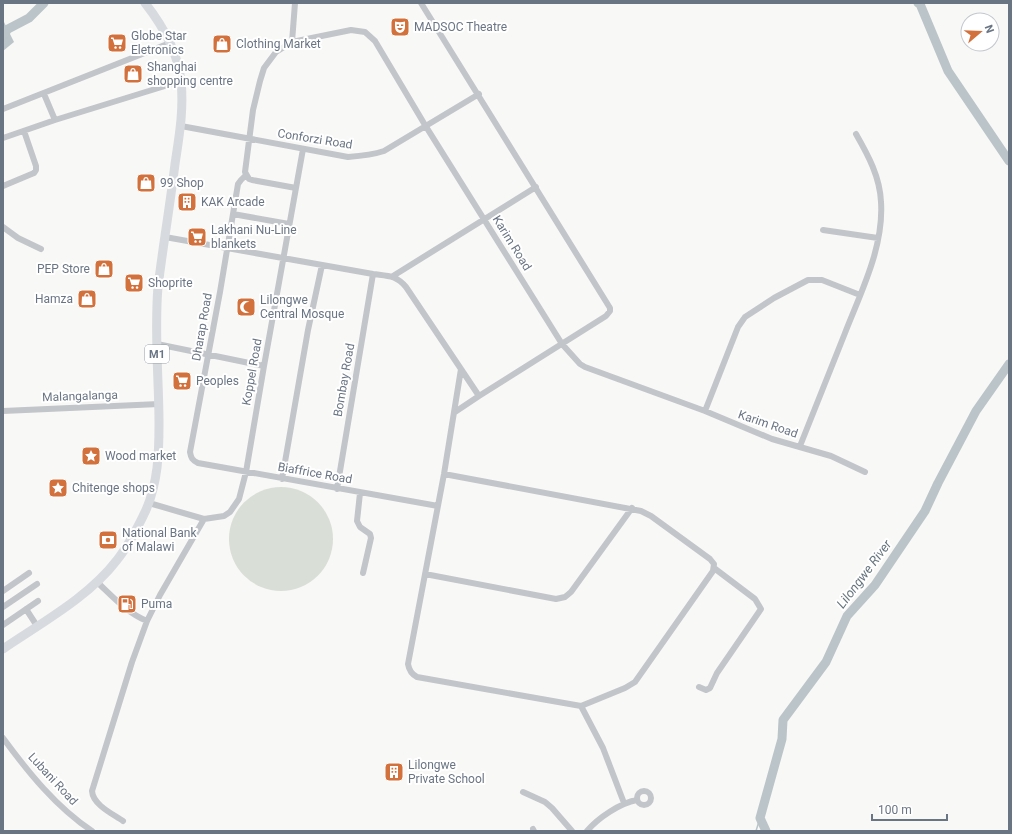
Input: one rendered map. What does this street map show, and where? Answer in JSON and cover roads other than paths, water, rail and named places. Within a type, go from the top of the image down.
[{"type":"highway","name":"M1","points":[[3,649],[97,582],[117,561],[126,549],[149,503],[154,489],[157,471],[159,404],[157,344],[158,287],[182,110],[181,81],[177,62],[170,43],[148,4]]},
{"type":"street","points":[[292,42],[295,3]]},
{"type":"street","points":[[422,3],[610,308],[610,311],[606,316],[455,412]]},
{"type":"street","name":"Karim Road","points":[[246,175],[245,168],[253,110],[264,68],[276,52],[292,42],[351,30],[365,32],[375,41],[425,125],[562,344],[580,364],[705,411],[754,432],[831,456],[865,472]]},
{"type":"street","points":[[3,109],[170,43]]},
{"type":"street","points":[[3,138],[55,120],[181,81]]},
{"type":"street","points":[[44,94],[55,120]]},
{"type":"street","name":"Conforzi Road","points":[[181,126],[348,157],[372,155],[384,150],[479,94]]},
{"type":"street","points":[[3,186],[34,173],[36,170],[24,131]]},
{"type":"street","points":[[800,446],[860,295],[878,238],[881,216],[879,187],[872,163],[856,134]]},
{"type":"street","name":"Koppel Road","points":[[149,503],[204,519],[224,516],[230,512],[239,499],[246,472],[303,149]]},
{"type":"street","points":[[246,175],[252,180],[296,188]]},
{"type":"street","name":"Dharap Road","points":[[191,457],[190,452],[232,214],[238,184],[246,175]]},
{"type":"street","points":[[393,276],[536,187]]},
{"type":"street","points":[[232,214],[289,224]]},
{"type":"street","points":[[3,227],[18,238],[41,249]]},
{"type":"street","points":[[823,230],[878,238]]},
{"type":"street","points":[[165,237],[373,274],[393,276],[401,281],[406,287],[479,396]]},
{"type":"street","points":[[282,479],[308,330],[322,265]]},
{"type":"street","name":"Bombay Road","points":[[337,489],[373,274]]},
{"type":"street","points":[[705,411],[738,327],[745,317],[774,298],[808,280],[822,280],[860,295]]},
{"type":"street","points":[[157,344],[264,366]]},
{"type":"street","points":[[461,369],[444,474],[408,664],[410,672],[413,675],[424,679],[580,706],[625,688],[635,682],[714,568]]},
{"type":"street","name":"Malangalanga","points":[[3,411],[159,404]]},
{"type":"street","name":"Biaffrice Road","points":[[191,457],[198,463],[438,506]]},
{"type":"street","points":[[444,474],[632,508],[651,516],[710,558],[714,568],[754,599],[761,609],[717,673],[710,688],[706,690],[699,687]]},
{"type":"street","points":[[360,493],[358,521],[360,527],[370,534],[371,538],[363,573]]},
{"type":"street","points":[[425,574],[556,599],[565,597],[571,592],[632,508]]},
{"type":"street","points":[[123,821],[98,804],[92,793],[132,662],[147,621],[160,595],[204,519]]},
{"type":"street","points":[[3,591],[29,573]]},
{"type":"street","points":[[97,582],[121,605],[138,618],[147,621]]},
{"type":"street","points":[[3,607],[37,584]]},
{"type":"street","points":[[3,625],[38,601]]},
{"type":"street","points":[[26,609],[37,626]]},
{"type":"street","points":[[580,706],[603,748],[624,804]]},
{"type":"street","name":"Lubani Road","points":[[3,738],[21,763],[45,789],[74,817],[92,831]]},
{"type":"street","points":[[522,792],[545,802],[572,831]]},
{"type":"street","points":[[587,831],[602,818],[624,804],[637,800]]},
{"type":"waterway","name":"Lilongwe River","points":[[3,35],[8,29],[29,18],[44,3]]},
{"type":"waterway","name":"Lilongwe River","points":[[918,3],[920,4],[948,71],[1009,161]]},
{"type":"waterway","name":"Lilongwe River","points":[[766,831],[760,818],[782,739],[783,720],[826,662],[847,616],[875,585],[925,511],[976,411],[1009,364]]},
{"type":"waterway","points":[[756,831],[760,818]]},
{"type":"place","name":"MADSOC Theatre","points":[[400,27]]},
{"type":"place","name":"Globe Star Eletronics","points":[[117,43]]},
{"type":"place","name":"Clothing Market","points":[[222,44]]},
{"type":"place","name":"Shanghai shopping centre","points":[[133,74]]},
{"type":"place","name":"99 Shop","points":[[146,183]]},
{"type":"place","name":"KAK Arcade","points":[[187,202]]},
{"type":"place","name":"Lakhani Nu-Line blankets","points":[[197,237]]},
{"type":"place","name":"PEP Store","points":[[104,269]]},
{"type":"place","name":"Shoprite","points":[[134,283]]},
{"type":"place","name":"Hamza","points":[[87,299]]},
{"type":"place","name":"Lilongwe Central Mosque","points":[[246,307]]},
{"type":"place","name":"Peoples","points":[[182,381]]},
{"type":"place","name":"Wood market","points":[[91,456]]},
{"type":"place","name":"Chitenge shops","points":[[58,488]]},
{"type":"place","name":"National Bank of Malawi","points":[[108,540]]},
{"type":"place","name":"Puma","points":[[127,604]]},
{"type":"place","name":"Lilongwe Private School","points":[[394,772]]}]
